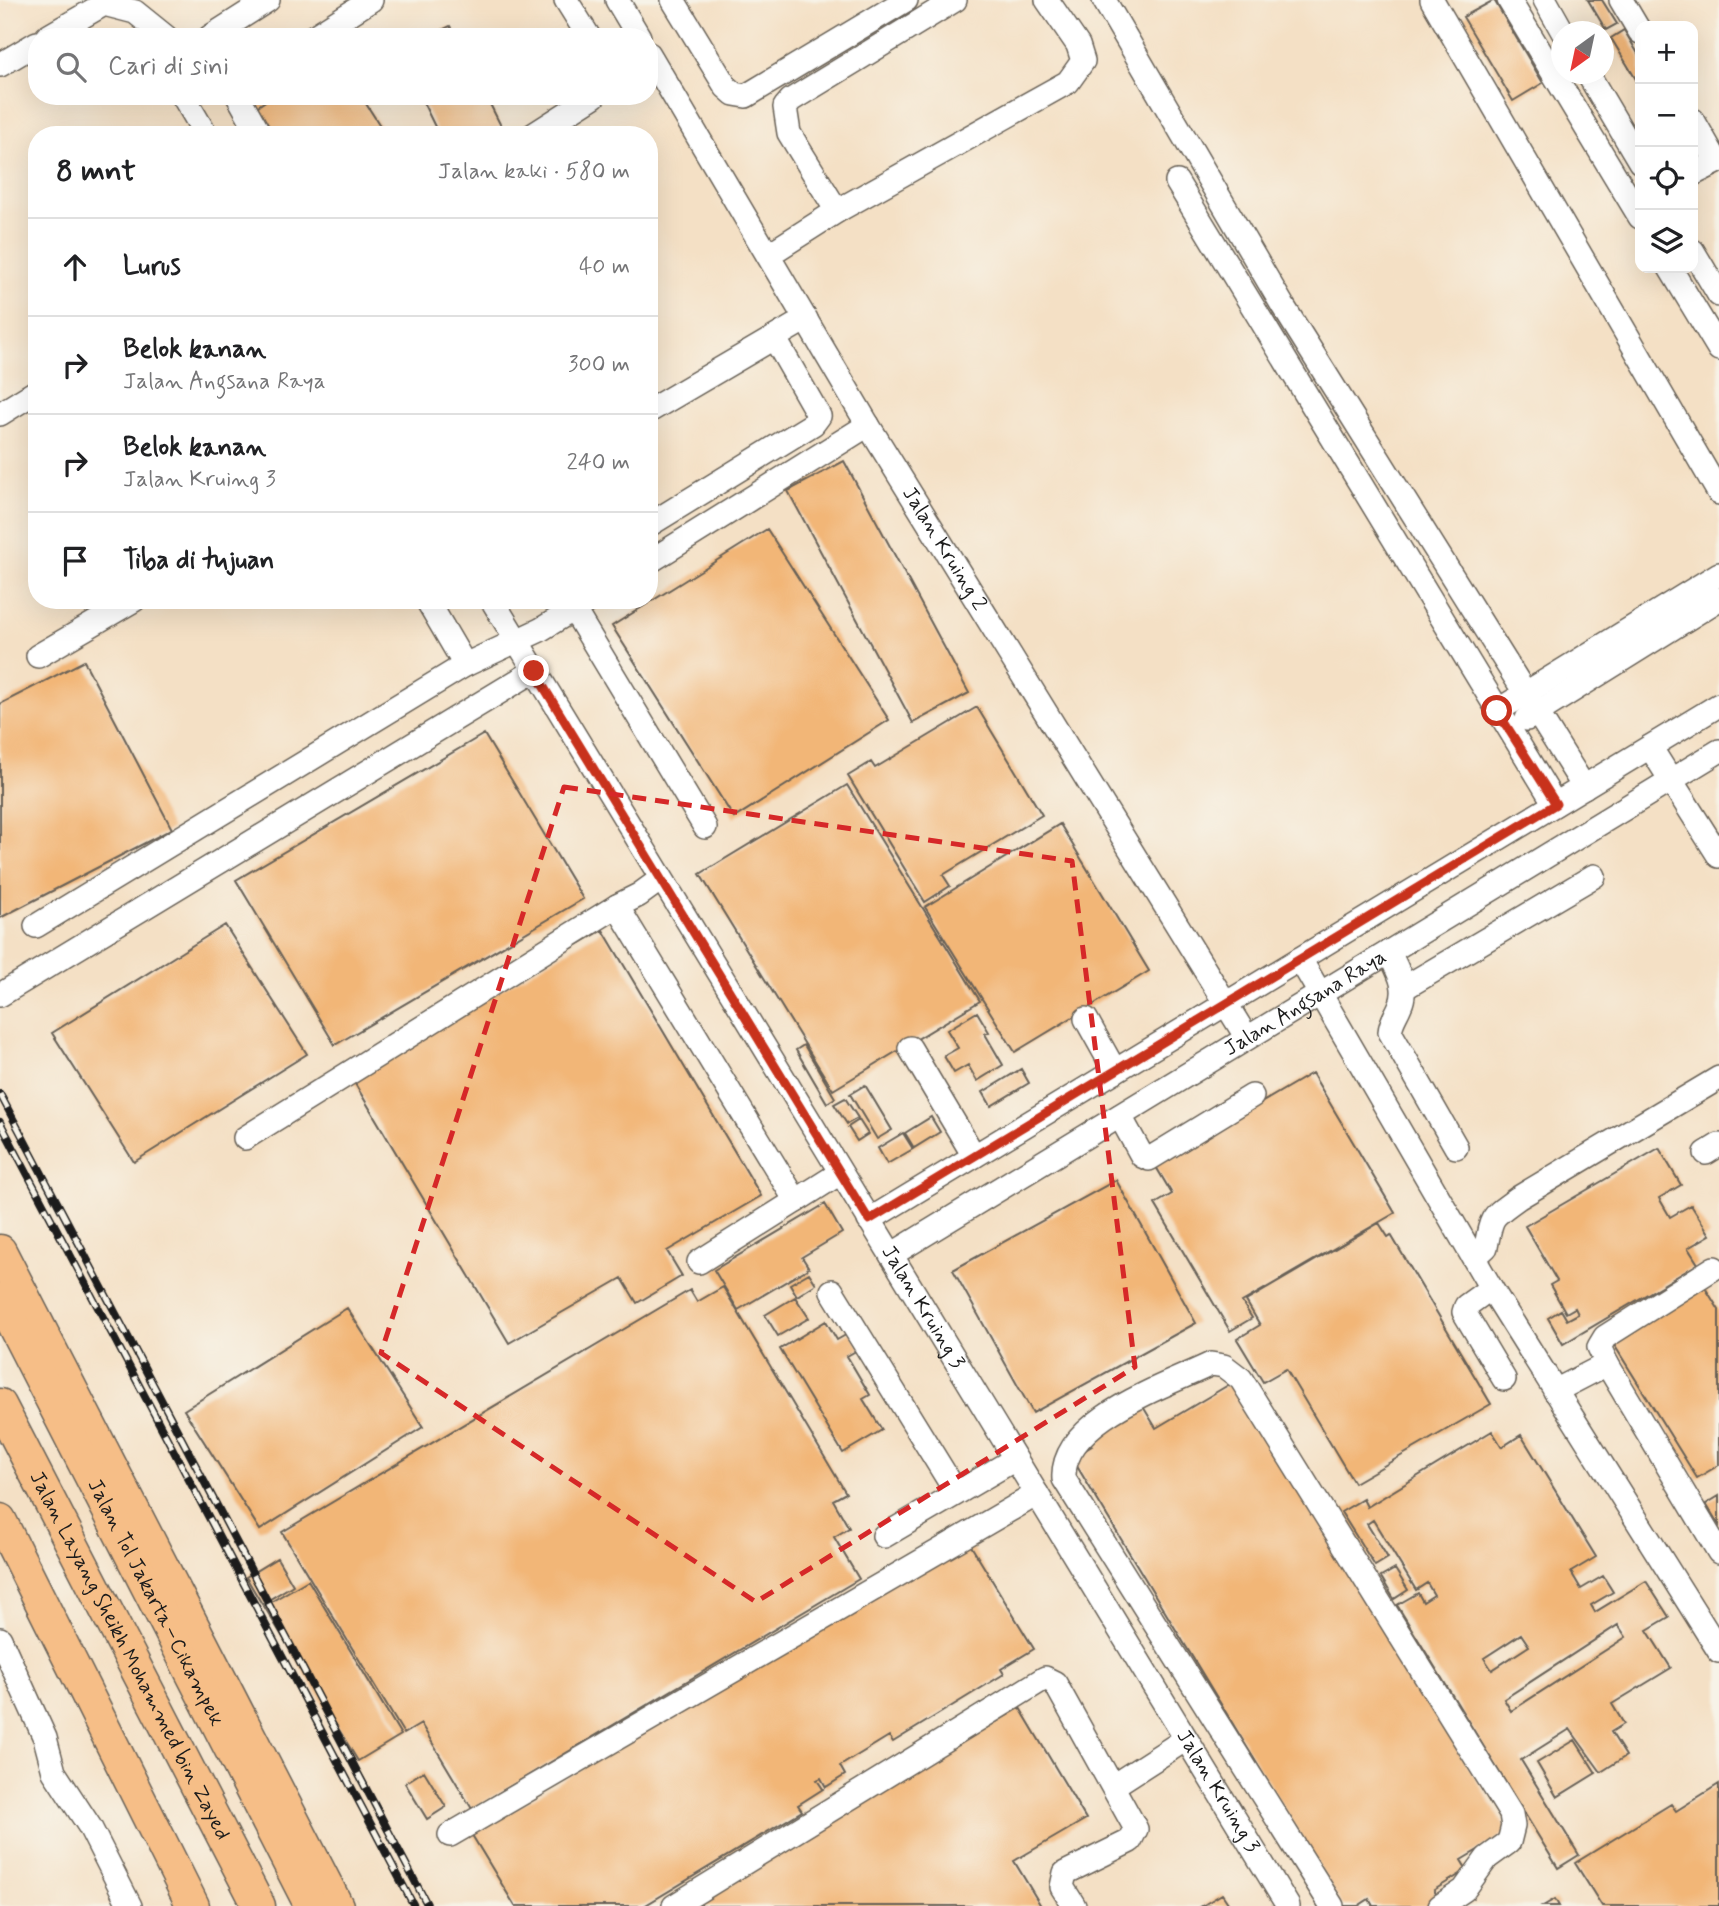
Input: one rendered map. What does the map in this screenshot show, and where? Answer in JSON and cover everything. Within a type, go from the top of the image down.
[{"type":"highway","points":[[0,1251],[337,1906]]},
{"type":"highway","name":"Jalan Tol Jakarta–Cikampek","points":[[0,1299],[311,1906]]},
{"type":"highway","name":"Jalan Layang Sheikh Mohammed bin Zayed","points":[[0,1342],[287,1906]]},
{"type":"highway","name":"Jalan Layang Sheikh Mohammed bin Zayed","points":[[0,1405],[259,1906]]},
{"type":"highway","points":[[0,1433],[240,1906]]},
{"type":"highway","points":[[0,1520],[193,1906]]},
{"type":"street","points":[[223,28],[268,0]]},
{"type":"street","points":[[566,0],[583,28]]},
{"type":"street","points":[[618,0],[634,28]]},
{"type":"street","points":[[673,0],[726,87],[734,94],[746,96],[906,0]]},
{"type":"street","points":[[837,211],[789,133],[785,107],[791,100],[955,0]]},
{"type":"street","points":[[768,255],[837,211],[1068,82],[1083,61],[1078,45],[1047,0]]},
{"type":"street","points":[[1104,0],[1283,306],[1584,787]]},
{"type":"street","points":[[1432,0],[1719,493]]},
{"type":"street","points":[[1509,0],[1635,210]]},
{"type":"street","points":[[1545,0],[1557,21]]},
{"type":"street","points":[[1621,0],[1635,24]]},
{"type":"street","points":[[326,28],[362,3]]},
{"type":"street","points":[[63,28],[104,4],[135,12],[155,28]]},
{"type":"street","points":[[0,65],[28,48]]},
{"type":"street","name":"Jalan Kruing 2","points":[[658,69],[868,425],[1247,1038]]},
{"type":"street","points":[[1594,84],[1635,154]]},
{"type":"street","points":[[188,105],[201,126]]},
{"type":"street","points":[[243,105],[255,126]]},
{"type":"street","points":[[547,126],[580,105]]},
{"type":"street","points":[[1698,129],[1718,163],[1698,172]]},
{"type":"street","points":[[1177,182],[1556,804]]},
{"type":"street","points":[[1698,259],[1719,295]]},
{"type":"street","points":[[1674,273],[1719,349]]},
{"type":"street","points":[[1261,320],[1283,306]]},
{"type":"street","points":[[658,406],[806,319]]},
{"type":"street","points":[[658,519],[813,424],[819,416],[775,339]]},
{"type":"street","points":[[1309,402],[1334,387]]},
{"type":"street","points":[[0,414],[28,397]]},
{"type":"street","points":[[658,556],[868,425]]},
{"type":"street","points":[[1503,720],[1649,628],[1719,574]]},
{"type":"street","points":[[1649,628],[1719,598]]},
{"type":"street","points":[[38,656],[119,609]]},
{"type":"street","points":[[432,609],[465,665]]},
{"type":"street","name":"Jalan Kruing 3","points":[[497,609],[1288,1906]]},
{"type":"street","points":[[36,926],[465,665],[516,642],[574,609]]},
{"type":"street","points":[[583,609],[705,827]]},
{"type":"street","points":[[0,995],[534,671]]},
{"type":"street","name":"Jalan Angsana Raya","points":[[869,1220],[1719,705]]},
{"type":"street","points":[[1650,747],[1719,856]]},
{"type":"street","name":"Jalan Angsana Raya","points":[[891,1255],[1719,751]]},
{"type":"street","points":[[1404,988],[1594,876]]},
{"type":"street","points":[[245,1138],[661,879]]},
{"type":"street","points":[[617,906],[796,1201]]},
{"type":"street","points":[[1389,952],[1404,988],[1402,1002],[1392,1021],[1390,1032],[1456,1147]]},
{"type":"street","points":[[1300,959],[1491,1288],[1719,1651]]},
{"type":"street","points":[[1086,1019],[1115,1071]]},
{"type":"street","points":[[910,1048],[974,1156]]},
{"type":"street","points":[[1474,1258],[1486,1247],[1487,1228],[1492,1217],[1518,1198],[1719,1078]]},
{"type":"street","points":[[1120,1116],[1142,1156],[1149,1159],[1252,1096]]},
{"type":"street","points":[[699,1262],[840,1173]]},
{"type":"street","points":[[1714,1268],[1605,1337],[1599,1347],[1719,1552]]},
{"type":"street","points":[[1491,1288],[1466,1306],[1464,1312],[1504,1379]]},
{"type":"street","points":[[832,1291],[956,1492]]},
{"type":"street","points":[[1332,1906],[1065,1479],[1066,1458],[1083,1431],[1119,1409],[1211,1364],[1224,1366],[1241,1378],[1511,1814],[1513,1826],[1509,1842],[1487,1858],[1464,1890],[1440,1906]]},
{"type":"street","points":[[1555,1391],[1607,1364]]},
{"type":"street","points":[[884,1536],[1015,1459]]},
{"type":"street","points":[[450,1835],[1037,1494]]},
{"type":"street","points":[[0,1639],[45,1738],[54,1772],[90,1827],[130,1906]]},
{"type":"street","points":[[674,1906],[1045,1678],[1055,1683],[1136,1829],[1130,1841],[1065,1873],[1062,1887],[1074,1906]]},
{"type":"street","points":[[1113,1786],[1186,1739]]},
{"type":"highlighted area","points":[[564,787],[1072,861],[1135,1367],[756,1602],[381,1353]]},
{"type":"building","points":[[1494,0],[1543,83],[1513,101],[1463,17]]},
{"type":"building","points":[[1588,0],[1602,0],[1617,24],[1614,26],[1614,21],[1601,21]]},
{"type":"building","points":[[1624,30],[1635,49],[1635,78],[1614,43],[1614,36]]},
{"type":"building","points":[[260,105],[367,105],[380,126],[263,126],[252,110]]},
{"type":"building","points":[[424,105],[490,105],[501,126],[435,126]]},
{"type":"building","points":[[844,461],[969,693],[913,723],[788,491]]},
{"type":"building","points":[[767,529],[889,720],[734,818],[612,626],[639,609],[658,609],[658,597]]},
{"type":"building","points":[[84,661],[172,829],[0,918],[0,704]]},
{"type":"building","points":[[977,707],[1042,815],[943,875],[950,886],[925,902],[848,776],[871,762],[875,768]]},
{"type":"building","points":[[484,734],[583,899],[335,1045],[236,880]]},
{"type":"building","points":[[847,785],[980,1001],[833,1090],[700,874]]},
{"type":"building","points":[[1060,824],[1149,971],[1015,1052],[925,907]]},
{"type":"building","points":[[225,925],[307,1054],[134,1162],[52,1033]]},
{"type":"building","points":[[603,930],[761,1196],[667,1251],[682,1276],[637,1303],[622,1278],[509,1343],[351,1077]]},
{"type":"building","points":[[977,1012],[989,1032],[985,1034],[1003,1065],[977,1081],[968,1065],[954,1073],[944,1056],[958,1048],[947,1030]]},
{"type":"building","points":[[804,1045],[835,1098],[827,1103],[796,1050]]},
{"type":"building","points":[[1021,1069],[1029,1083],[991,1106],[983,1092]]},
{"type":"building","points":[[1312,1073],[1395,1213],[1242,1302],[1252,1318],[1230,1331],[1155,1204],[1172,1194],[1155,1165]]},
{"type":"building","points":[[865,1085],[892,1130],[877,1139],[850,1094]]},
{"type":"building","points":[[845,1098],[858,1118],[847,1124],[834,1104]]},
{"type":"building","points":[[931,1117],[940,1132],[914,1148],[905,1133]]},
{"type":"building","points":[[859,1120],[868,1134],[857,1141],[848,1127]]},
{"type":"building","points":[[903,1133],[913,1149],[887,1164],[878,1148]]},
{"type":"building","points":[[1659,1148],[1681,1185],[1659,1198],[1670,1217],[1691,1205],[1710,1235],[1688,1248],[1698,1264],[1563,1344],[1548,1318],[1561,1310],[1567,1320],[1578,1314],[1575,1308],[1566,1313],[1550,1285],[1557,1281],[1525,1226]]},
{"type":"building","points":[[1116,1180],[1196,1323],[1033,1413],[953,1270]]},
{"type":"building","points":[[825,1204],[842,1233],[802,1257],[809,1268],[738,1310],[714,1270]]},
{"type":"building","points":[[1379,1223],[1388,1237],[1391,1235],[1491,1404],[1354,1483],[1286,1369],[1263,1382],[1237,1339],[1260,1325],[1246,1301]]},
{"type":"building","points":[[809,1273],[816,1284],[797,1296],[790,1284]]},
{"type":"building","points":[[1704,1286],[1719,1310],[1719,1465],[1697,1478],[1613,1343]]},
{"type":"building","points":[[723,1287],[846,1493],[833,1500],[849,1528],[834,1537],[859,1579],[472,1809],[421,1724],[404,1734],[282,1532],[690,1290],[697,1302]]},
{"type":"building","points":[[795,1297],[809,1318],[778,1336],[765,1315]]},
{"type":"building","points":[[347,1308],[423,1427],[260,1530],[184,1410]]},
{"type":"building","points":[[826,1321],[837,1340],[851,1332],[861,1348],[847,1356],[870,1395],[863,1399],[882,1430],[843,1453],[780,1349]]},
{"type":"building","points":[[1235,1381],[1508,1832],[1461,1860],[1467,1870],[1434,1890],[1440,1901],[1433,1906],[1373,1906],[1369,1899],[1358,1906],[1343,1906],[1072,1458],[1092,1446],[1084,1433],[1139,1400],[1156,1428]]},
{"type":"building","points":[[1492,1431],[1502,1447],[1521,1435],[1596,1557],[1571,1572],[1581,1589],[1603,1576],[1613,1592],[1591,1605],[1595,1612],[1646,1581],[1669,1617],[1647,1630],[1671,1668],[1612,1704],[1624,1724],[1611,1732],[1626,1756],[1601,1772],[1570,1729],[1521,1760],[1579,1855],[1558,1868],[1397,1605],[1418,1593],[1423,1602],[1434,1595],[1427,1583],[1416,1590],[1373,1520],[1367,1524],[1388,1558],[1375,1566],[1341,1512],[1363,1499],[1367,1507]],"holes":[[[1618,1625],[1626,1637],[1511,1711],[1504,1699]],[[1521,1634],[1529,1646],[1492,1670],[1484,1658]]]},
{"type":"building","points":[[1719,1496],[1719,1525],[1706,1504]]},
{"type":"building","points":[[965,1536],[1034,1649],[1001,1669],[1004,1674],[893,1742],[889,1736],[840,1766],[845,1775],[826,1787],[821,1778],[817,1780],[823,1789],[798,1805],[802,1811],[644,1906],[515,1906],[472,1835]]},
{"type":"building","points":[[277,1558],[293,1585],[262,1604],[246,1577]]},
{"type":"building","points":[[1395,1569],[1408,1590],[1394,1599],[1381,1577]]},
{"type":"building","points":[[308,1580],[401,1735],[358,1761],[264,1606]]},
{"type":"building","points":[[1020,1708],[1086,1819],[1014,1861],[1041,1906],[685,1906]]},
{"type":"building","points":[[1575,1740],[1596,1773],[1557,1797],[1537,1763]]},
{"type":"building","points":[[424,1771],[446,1807],[427,1819],[405,1783]]},
{"type":"building","points":[[1719,1784],[1719,1906],[1602,1906],[1575,1863],[1671,1804],[1676,1811]]},
{"type":"building","points":[[1222,1894],[1230,1906],[1202,1906]]},
{"type":"building","points":[[1555,1899],[1559,1906],[1543,1906]]},
{"type":"railway","points":[[0,1094],[428,1906]]},
{"type":"railway","points":[[0,1122],[414,1906]]},
{"type":"route","points":[[534,671],[869,1220],[1556,804],[1497,711]]}]
